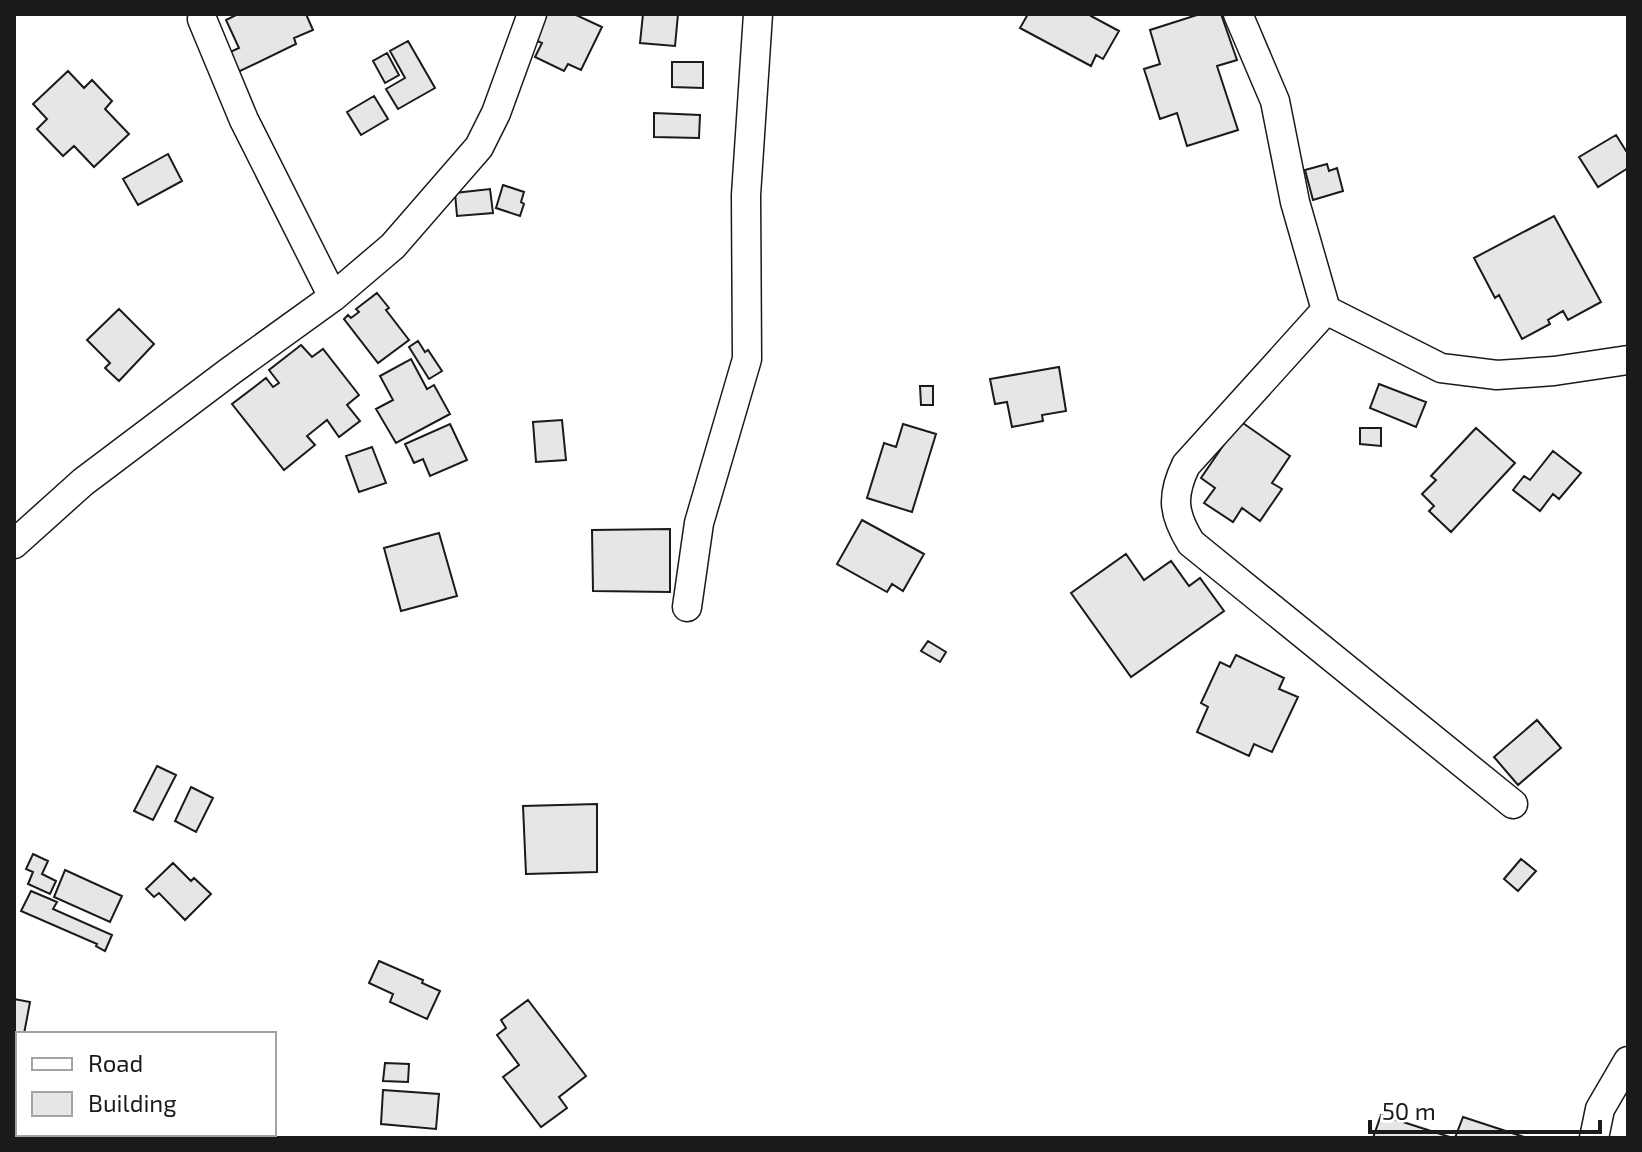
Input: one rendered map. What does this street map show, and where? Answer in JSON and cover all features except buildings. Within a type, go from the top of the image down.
[{"type":"street","points":[[14,544],[83,482],[333,297],[393,246],[479,147],[496,113],[532,14]]},
{"type":"street","points":[[687,607],[699,523],[747,359],[746,195],[758,14]]},
{"type":"street","points":[[1238,14],[1275,101],[1295,202],[1326,310],[1441,368],[1497,375],[1554,371],[1628,360]]},
{"type":"street","points":[[202,19],[244,120],[333,297]]},
{"type":"street","points":[[1326,310],[1186,465],[1177,484],[1175,505],[1180,525],[1191,543],[1513,804]]},
{"type":"street","points":[[1594,1138],[1600,1109],[1628,1061]]}]
